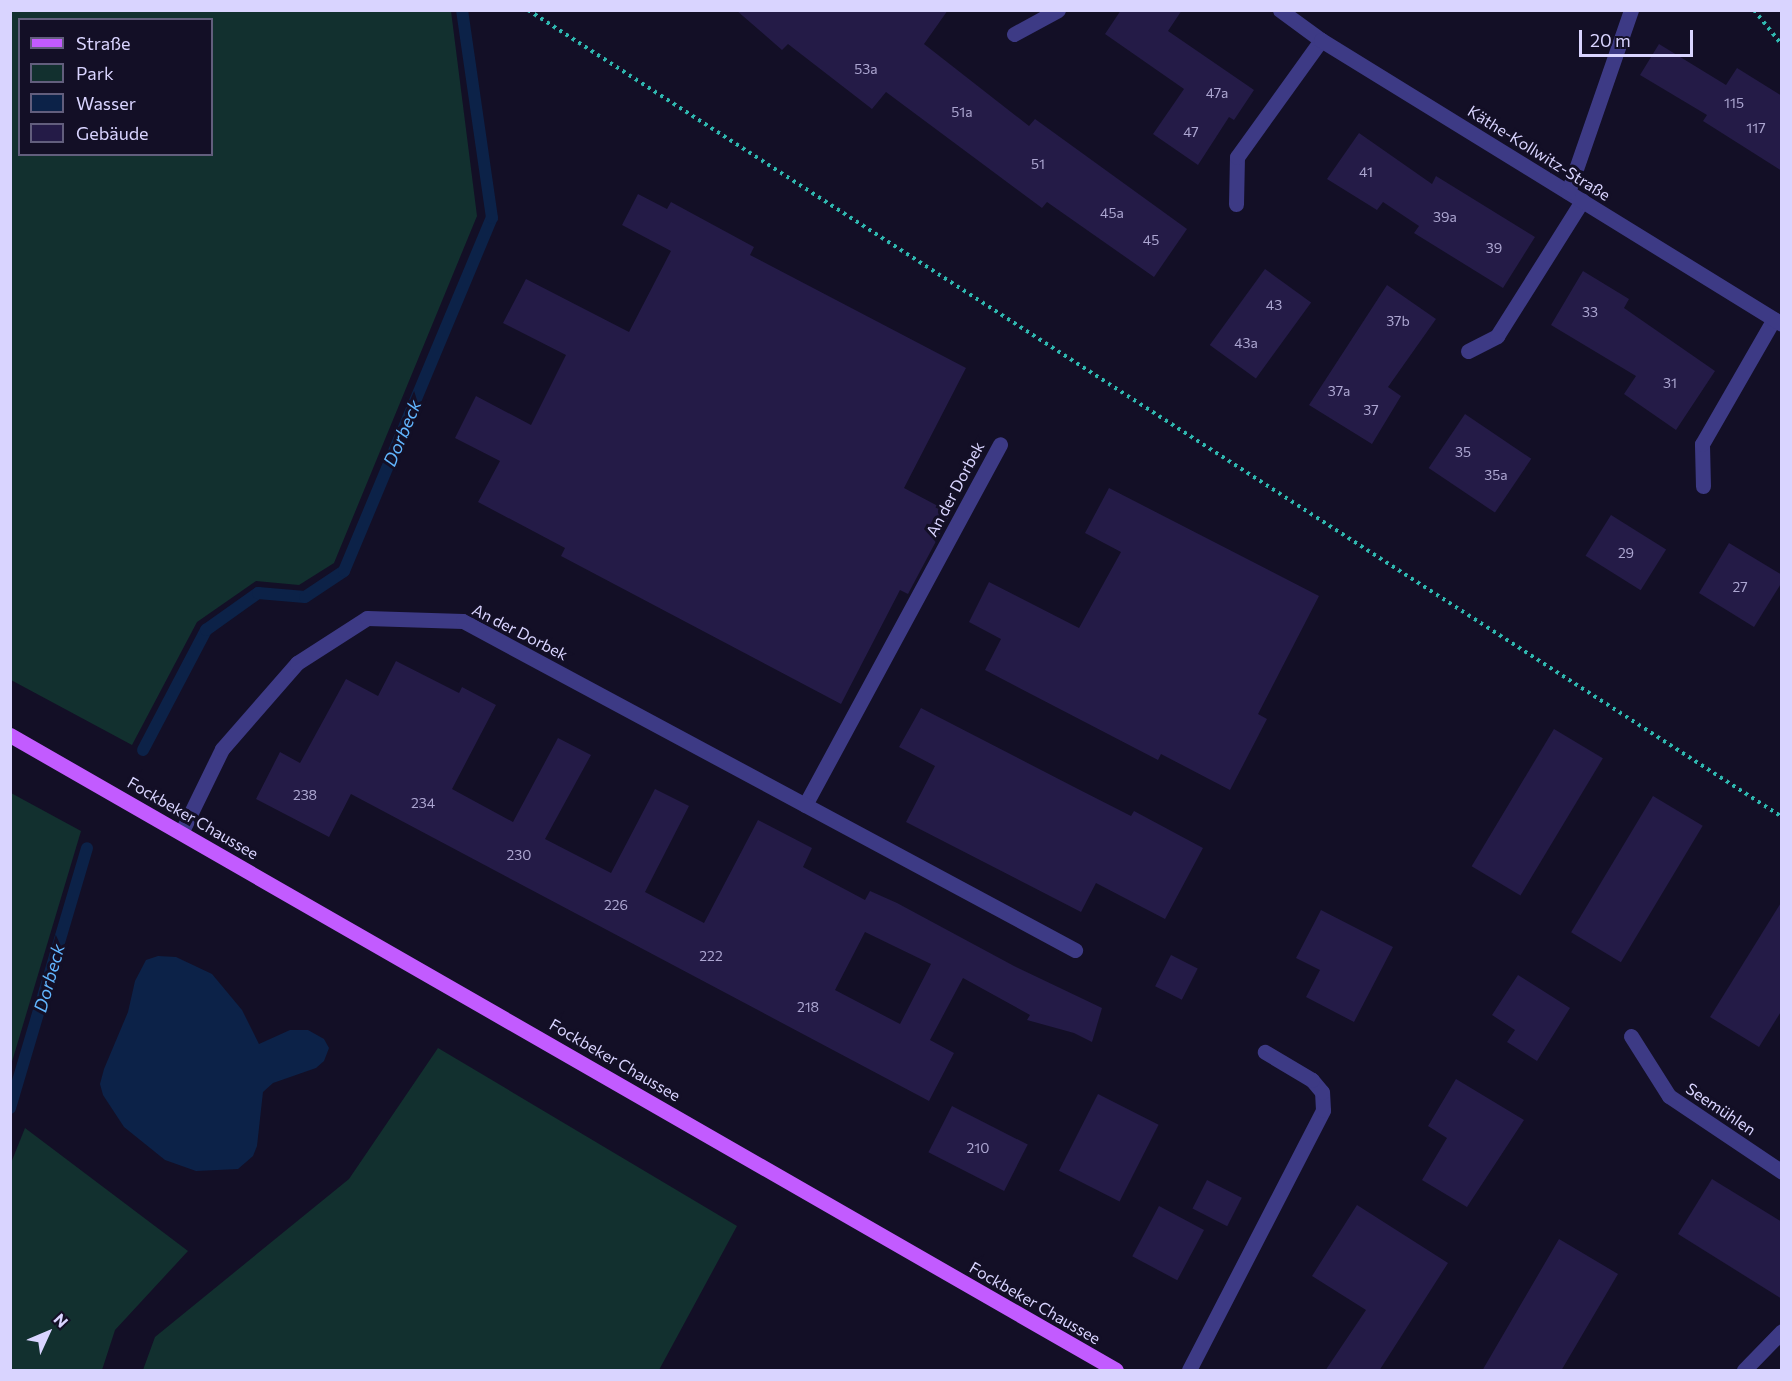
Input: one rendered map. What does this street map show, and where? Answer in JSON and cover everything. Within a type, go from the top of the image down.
[{"type":"main road","name":"Fockbeker Chaussee","points":[[10,735],[182,831],[1116,1371]]},
{"type":"street","points":[[1014,34],[1058,10]]},
{"type":"street","name":"Käthe-Kollwitz-Straße","points":[[1280,10],[1321,40],[1778,321]]},
{"type":"street","points":[[1568,192],[1631,10]]},
{"type":"street","points":[[1236,204],[1237,157],[1321,40]]},
{"type":"street","points":[[1468,351],[1497,336],[1582,201]]},
{"type":"street","points":[[1703,486],[1702,444],[1778,321]]},
{"type":"street","name":"An der Dorbek","points":[[805,805],[1000,444]]},
{"type":"street","name":"An der Dorbek","points":[[182,831],[222,749],[297,663],[367,618],[463,621],[1075,950]]},
{"type":"street","name":"Seemühlen","points":[[1631,1036],[1669,1096],[1782,1172]]},
{"type":"street","points":[[1190,1371],[1323,1110],[1322,1092],[1312,1080],[1265,1053]]},
{"type":"street","points":[[1744,1371],[1782,1331]]},
{"type":"path","points":[[528,10],[1782,817]]},
{"type":"path","points":[[1754,10],[1782,45]]},
{"type":"green space","points":[[10,11],[451,11],[477,216],[334,563],[299,585],[256,581],[197,622],[132,745],[11,680]]},
{"type":"green space","points":[[11,793],[81,831],[11,1065]]},
{"type":"green space","points":[[438,1048],[737,1226],[659,1370],[143,1370],[155,1337],[349,1179]]},
{"type":"green space","points":[[25,1128],[188,1251],[115,1330],[102,1370],[11,1370],[11,1163]]},
{"type":"water","points":[[158,956],[176,957],[212,974],[242,1010],[259,1044],[290,1030],[308,1030],[324,1039],[329,1048],[324,1061],[316,1068],[273,1083],[263,1092],[257,1146],[253,1156],[238,1169],[196,1171],[165,1160],[124,1127],[103,1095],[100,1084],[104,1069],[128,1012],[135,981],[146,960]]},
{"type":"building","points":[[736,10],[948,10],[924,44],[1029,126],[1035,119],[1187,229],[1154,277],[1047,202],[1042,208],[886,92],[872,109],[788,44],[782,50]]},
{"type":"building","points":[[1121,10],[1182,10],[1168,31],[1254,90],[1234,120],[1229,117],[1198,165],[1153,134],[1184,89],[1105,34]]},
{"type":"building","points":[[1659,44],[1726,85],[1737,68],[1782,96],[1782,171],[1703,121],[1707,115],[1640,75]]},
{"type":"building","points":[[1359,133],[1432,184],[1436,176],[1535,237],[1503,288],[1414,233],[1419,226],[1383,202],[1377,210],[1327,179]]},
{"type":"building","points":[[638,194],[667,209],[671,202],[754,247],[750,255],[966,368],[904,488],[951,513],[908,594],[900,590],[841,704],[561,556],[565,548],[478,502],[500,461],[455,438],[476,396],[531,425],[566,355],[503,323],[526,279],[629,332],[671,251],[622,225]]},
{"type":"building","points":[[1265,269],[1311,303],[1256,379],[1210,345]]},
{"type":"building","points":[[1583,271],[1629,299],[1624,308],[1715,371],[1676,430],[1624,394],[1636,376],[1551,325]]},
{"type":"building","points":[[1387,285],[1436,319],[1388,387],[1401,396],[1372,444],[1309,405]]},
{"type":"building","points":[[1465,414],[1531,459],[1495,513],[1429,468]]},
{"type":"building","points":[[1109,488],[1319,596],[1258,714],[1267,719],[1230,790],[1161,754],[1158,760],[985,670],[1001,639],[969,622],[989,582],[1079,628],[1121,552],[1085,533]]},
{"type":"building","points":[[1611,515],[1666,549],[1641,590],[1586,556]]},
{"type":"building","points":[[1729,543],[1782,575],[1782,582],[1754,627],[1699,593]]},
{"type":"building","points":[[396,661],[459,693],[462,687],[496,705],[452,789],[513,822],[558,738],[591,755],[545,839],[611,873],[655,789],[689,806],[645,892],[704,923],[758,820],[812,848],[803,867],[865,900],[870,891],[897,903],[1014,966],[1102,1008],[1092,1042],[1074,1033],[1027,1020],[1030,1015],[963,978],[930,1040],[954,1053],[929,1101],[351,794],[329,837],[256,799],[280,752],[300,763],[346,679],[378,696]],"holes":[[[865,932],[931,964],[900,1024],[835,990]]]},
{"type":"building","points":[[921,708],[1131,816],[1134,811],[1203,848],[1165,919],[1096,883],[1081,912],[906,822],[935,766],[899,747]]},
{"type":"building","points":[[1554,729],[1603,758],[1520,896],[1472,866]]},
{"type":"building","points":[[1653,796],[1703,826],[1621,962],[1571,932]]},
{"type":"building","points":[[1782,901],[1782,1010],[1759,1047],[1710,1017]]},
{"type":"building","points":[[1321,910],[1393,947],[1354,1022],[1306,997],[1320,970],[1296,958]]},
{"type":"building","points":[[1171,955],[1198,969],[1182,1000],[1155,986]]},
{"type":"building","points":[[1518,975],[1570,1008],[1537,1061],[1507,1042],[1515,1030],[1492,1015]]},
{"type":"building","points":[[1456,1079],[1524,1120],[1467,1207],[1422,1180],[1447,1138],[1428,1126]]},
{"type":"building","points":[[1098,1094],[1159,1125],[1120,1201],[1059,1171]]},
{"type":"building","points":[[952,1106],[1028,1145],[1004,1191],[928,1152]]},
{"type":"building","points":[[1712,1179],[1782,1222],[1782,1299],[1678,1234]]},
{"type":"building","points":[[1207,1180],[1242,1198],[1227,1226],[1192,1209]]},
{"type":"building","points":[[1357,1205],[1448,1263],[1379,1371],[1325,1371],[1366,1310],[1312,1276]]},
{"type":"building","points":[[1159,1206],[1204,1230],[1177,1280],[1132,1256]]},
{"type":"building","points":[[1559,1239],[1618,1274],[1561,1371],[1482,1371]]},
{"type":"waterway","name":"Dorbeck","points":[[143,750],[206,630],[258,593],[305,597],[344,571],[492,218],[462,10]]},
{"type":"waterway","name":"Dorbeck","points":[[10,1108],[87,848]]}]
